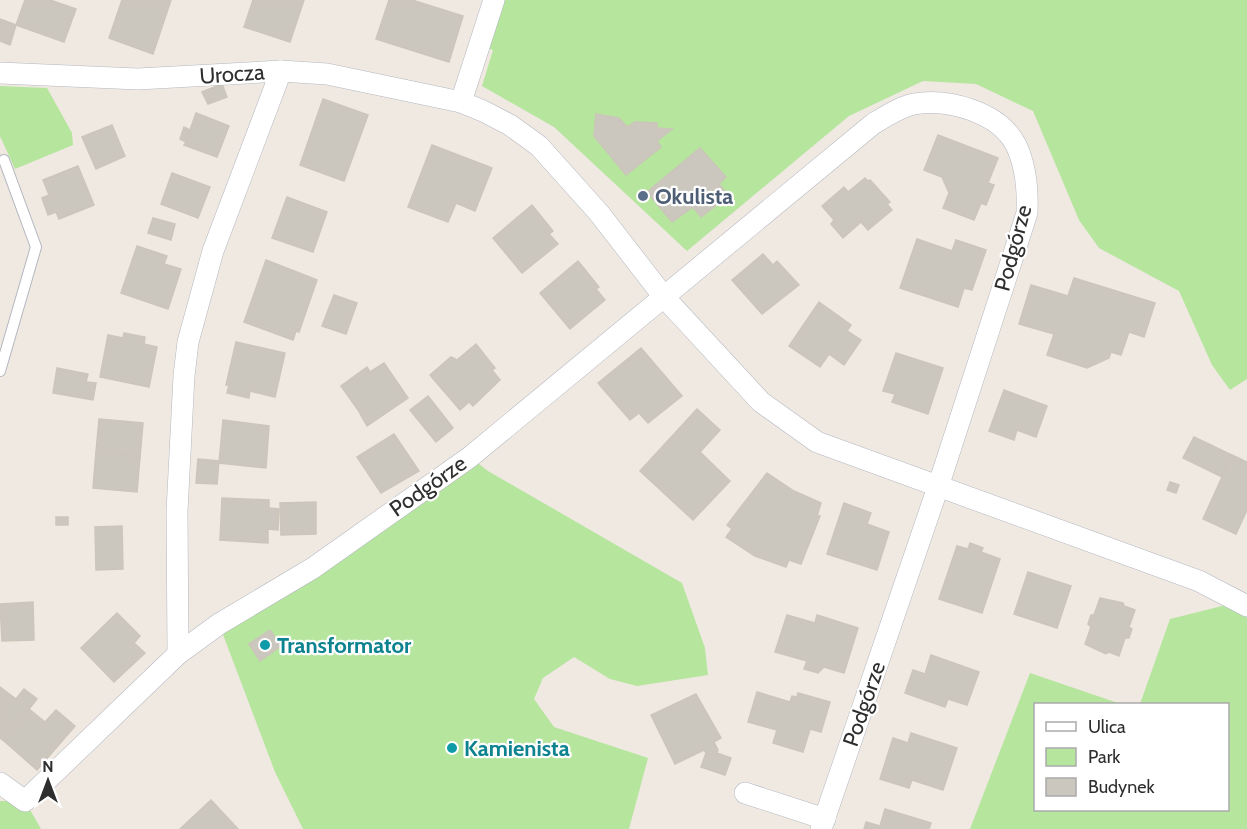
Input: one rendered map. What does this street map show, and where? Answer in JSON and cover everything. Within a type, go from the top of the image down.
[{"type":"street","points":[[494,0],[461,102],[510,125],[539,146],[599,213],[664,297],[761,402],[817,442],[1199,581],[1247,606]]},
{"type":"street","points":[[178,654],[177,511],[188,342],[213,251],[281,71]]},
{"type":"street","name":"Urocza","points":[[0,73],[138,79],[281,71],[327,74],[461,102]]},
{"type":"street","name":"Podgórze","points":[[0,783],[26,801],[178,654],[219,624],[312,568],[470,457],[873,124],[913,104],[938,102],[963,106],[986,116],[1015,143],[1022,161],[1028,191],[1027,213],[938,487],[823,824],[745,793]]},
{"type":"lane","points":[[0,370],[36,247],[4,160]]},
{"type":"green space","points":[[494,0],[1247,0],[1247,379],[1230,390],[1212,365],[1179,291],[1099,248],[1079,220],[1033,111],[976,84],[923,81],[849,116],[687,251],[554,127],[482,86],[493,50],[479,46]]},
{"type":"green space","points":[[0,86],[47,88],[72,133],[73,145],[15,169],[0,136]]},
{"type":"green space","points":[[470,457],[488,471],[682,583],[705,648],[708,675],[637,686],[610,679],[574,657],[543,678],[534,699],[554,727],[648,758],[629,829],[303,829],[275,772],[219,624]]},
{"type":"green space","points":[[1238,602],[1247,606],[1247,829],[970,829],[1030,673],[1118,703],[1034,703],[1034,811],[1229,811],[1229,703],[1140,703],[1170,619]]},
{"type":"green space","points":[[0,801],[25,801],[41,829],[0,829]]},
{"type":"building","points":[[25,0],[50,0],[76,9],[64,42],[16,25]]},
{"type":"building","points":[[122,0],[171,0],[153,54],[109,38]]},
{"type":"building","points":[[253,0],[304,0],[290,42],[244,27]]},
{"type":"building","points":[[389,0],[412,0],[463,16],[449,62],[376,39]]},
{"type":"building","points":[[0,19],[16,25],[10,45],[0,41]]},
{"type":"building","points":[[222,84],[227,97],[208,104],[202,92]]},
{"type":"building","points":[[323,99],[368,115],[344,181],[300,165]]},
{"type":"building","points":[[196,113],[229,126],[217,157],[184,145],[186,142],[180,139],[184,127],[190,130]]},
{"type":"building","points":[[596,114],[619,118],[627,127],[635,122],[657,123],[657,128],[672,129],[657,141],[661,147],[626,175],[594,136]]},
{"type":"building","points":[[112,125],[125,156],[96,169],[82,137]]},
{"type":"building","points":[[938,135],[998,158],[988,183],[994,185],[986,205],[981,203],[974,220],[943,208],[949,193],[942,177],[924,170]]},
{"type":"building","points":[[432,145],[492,168],[475,211],[456,203],[448,222],[408,207]]},
{"type":"building","points":[[700,148],[726,177],[719,184],[728,196],[701,217],[693,207],[672,222],[647,192]]},
{"type":"building","points":[[78,166],[94,205],[59,219],[56,212],[48,215],[42,198],[49,195],[43,180]]},
{"type":"building","points":[[172,173],[210,187],[198,218],[161,204]]},
{"type":"building","points":[[865,178],[870,180],[890,202],[887,204],[892,210],[868,230],[861,222],[843,238],[831,224],[834,220],[822,206],[844,187],[848,192]]},
{"type":"building","points":[[287,197],[327,212],[313,252],[272,238]]},
{"type":"building","points":[[532,205],[553,231],[549,234],[558,244],[522,273],[493,238]]},
{"type":"building","points":[[153,218],[175,224],[171,240],[148,233]]},
{"type":"building","points":[[917,239],[952,251],[956,240],[986,250],[972,290],[964,288],[958,307],[900,288]]},
{"type":"building","points":[[137,246],[167,256],[164,264],[181,269],[168,309],[121,293]]},
{"type":"building","points":[[763,254],[773,265],[777,261],[799,285],[762,314],[732,280]]},
{"type":"building","points":[[266,260],[317,280],[299,332],[296,331],[293,340],[244,322]]},
{"type":"building","points":[[578,261],[599,287],[596,289],[605,300],[570,329],[540,293]]},
{"type":"building","points":[[1074,278],[1155,303],[1144,337],[1129,332],[1121,355],[1111,352],[1109,358],[1087,368],[1047,355],[1054,334],[1019,324],[1031,285],[1068,296]]},
{"type":"building","points":[[334,295],[357,303],[346,334],[322,326]]},
{"type":"building","points":[[819,302],[851,325],[847,331],[861,340],[844,365],[829,354],[820,367],[789,346]]},
{"type":"building","points":[[124,333],[145,337],[144,344],[157,347],[149,387],[100,377],[108,335],[123,338]]},
{"type":"building","points":[[236,342],[285,353],[275,397],[250,391],[249,398],[227,393],[229,385],[226,385]]},
{"type":"building","points":[[476,344],[495,368],[492,370],[500,380],[473,406],[469,402],[460,410],[430,375],[451,357],[457,360]]},
{"type":"building","points":[[641,348],[682,396],[648,423],[639,413],[630,420],[598,383]]},
{"type":"building","points":[[896,353],[943,368],[928,414],[892,402],[895,394],[883,391]]},
{"type":"building","points":[[384,363],[408,398],[367,426],[341,386],[367,367],[370,372]]},
{"type":"building","points":[[57,368],[88,374],[86,382],[96,383],[93,400],[53,393]]},
{"type":"building","points":[[1004,390],[1047,406],[1036,437],[1017,430],[1014,440],[989,431]]},
{"type":"building","points":[[428,396],[453,428],[436,442],[410,410]]},
{"type":"building","points":[[697,409],[720,430],[700,452],[730,481],[693,520],[640,471]]},
{"type":"building","points":[[99,419],[143,423],[140,457],[96,452]]},
{"type":"building","points":[[223,420],[269,426],[266,468],[219,463]]},
{"type":"building","points":[[394,434],[419,471],[381,493],[357,457]]},
{"type":"building","points":[[1194,437],[1232,455],[1222,477],[1183,458]]},
{"type":"building","points":[[96,452],[140,457],[137,492],[93,488]]},
{"type":"building","points":[[1232,455],[1247,462],[1247,510],[1236,534],[1203,519]]},
{"type":"building","points":[[198,459],[219,461],[217,484],[196,483]]},
{"type":"building","points":[[767,473],[794,491],[821,503],[817,516],[820,516],[801,564],[789,560],[786,567],[755,556],[726,537],[732,529],[727,525]]},
{"type":"building","points":[[1170,482],[1179,485],[1176,493],[1167,490]]},
{"type":"building","points":[[222,498],[269,500],[269,508],[279,509],[278,530],[268,529],[268,543],[220,540]]},
{"type":"building","points":[[316,502],[316,534],[281,535],[280,503]]},
{"type":"building","points":[[844,503],[871,513],[867,524],[889,532],[877,570],[827,554]]},
{"type":"building","points":[[56,517],[68,517],[68,525],[56,525]]},
{"type":"building","points":[[122,526],[123,569],[96,570],[95,527]]},
{"type":"building","points":[[970,543],[983,548],[981,552],[1000,559],[982,613],[939,599],[957,546],[968,549]]},
{"type":"building","points":[[1028,572],[1071,586],[1057,628],[1014,614]]},
{"type":"building","points":[[1100,598],[1123,603],[1124,606],[1135,610],[1129,627],[1132,629],[1129,638],[1125,638],[1119,656],[1109,652],[1106,654],[1085,644],[1091,627],[1088,624]]},
{"type":"building","points":[[33,602],[34,640],[2,641],[0,604]]},
{"type":"building","points":[[117,613],[140,636],[134,643],[145,653],[114,682],[81,648]]},
{"type":"building","points":[[787,615],[815,623],[817,615],[858,628],[844,673],[824,667],[818,673],[804,669],[807,661],[775,652]]},
{"type":"building","name":"Transformator","points":[[270,630],[281,646],[260,661],[249,644]]},
{"type":"building","points":[[931,655],[979,672],[967,705],[948,699],[945,707],[905,693],[913,670],[925,674]]},
{"type":"building","points":[[0,687],[16,699],[24,689],[37,699],[4,741],[0,738]]},
{"type":"building","points":[[757,692],[790,702],[792,696],[797,697],[798,693],[830,702],[821,732],[810,729],[803,752],[773,743],[777,730],[748,722]]},
{"type":"building","points":[[696,694],[721,738],[714,742],[717,753],[731,758],[725,775],[701,767],[706,753],[704,750],[675,764],[651,715]]},
{"type":"building","points":[[29,709],[45,722],[56,710],[75,726],[37,770],[4,741]]},
{"type":"building","points":[[911,733],[957,748],[943,790],[912,780],[909,788],[880,779],[893,738],[908,743]]},
{"type":"building","points":[[211,800],[238,829],[180,829]]},
{"type":"building","points":[[885,809],[931,823],[929,829],[864,829],[866,822],[880,826]]},
{"type":"place","name":"Okulista","points":[[643,196]]},
{"type":"place","name":"Transformator","points":[[265,645]]},
{"type":"place","name":"Kamienista","points":[[452,748]]}]
